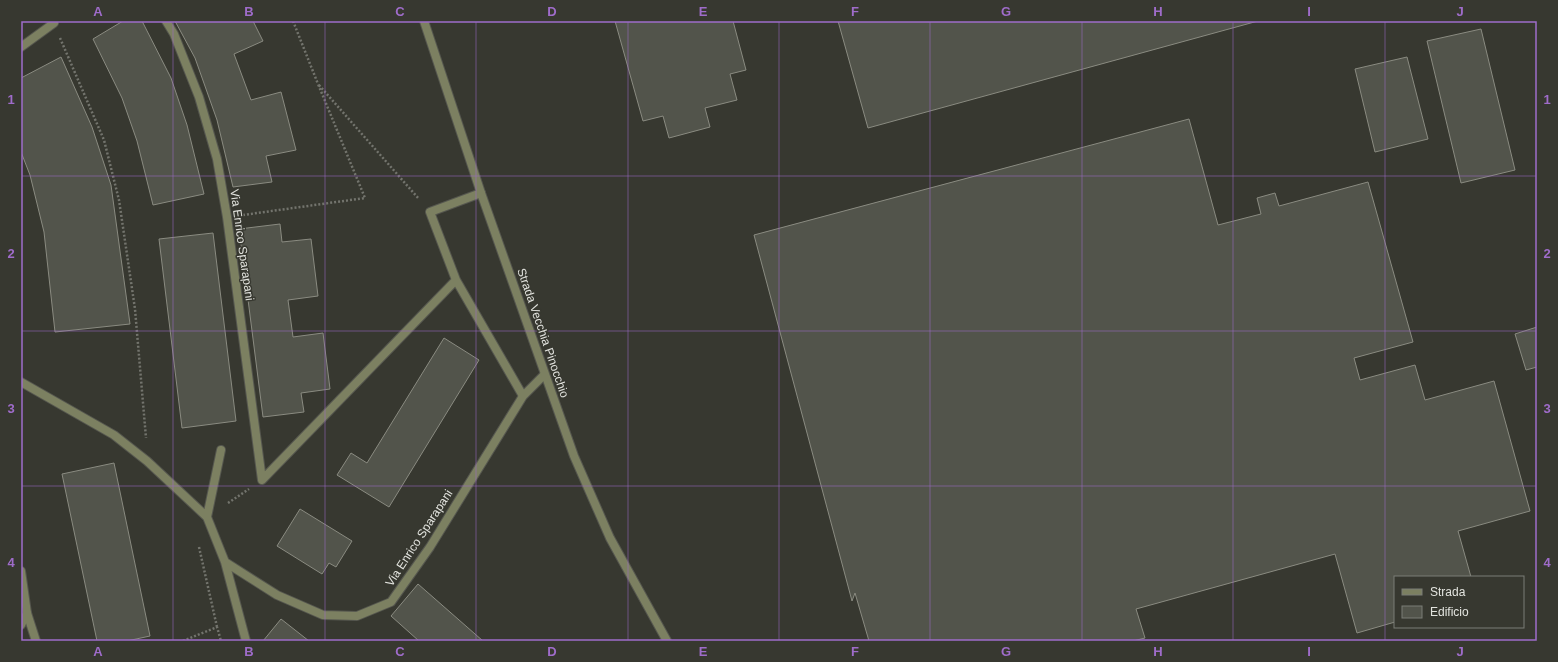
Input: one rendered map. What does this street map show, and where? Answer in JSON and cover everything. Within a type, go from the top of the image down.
[{"type":"street","name":"Via Enrico Sparapani","points":[[166,21],[174,34],[199,97],[217,159],[227,217],[262,480]]},
{"type":"street","name":"Strada Vecchia Pinocchio","points":[[424,21],[544,375],[574,456],[610,538],[667,641]]},
{"type":"street","points":[[21,47],[54,23]]},
{"type":"street","points":[[482,193],[430,212],[456,280],[523,396]]},
{"type":"street","points":[[262,480],[456,280]]},
{"type":"street","name":"Via Enrico Sparapani","points":[[224,562],[277,596],[323,615],[357,616],[391,602],[430,546],[523,396],[544,375]]},
{"type":"street","points":[[21,382],[114,435],[147,461],[207,516],[224,562],[246,641]]},
{"type":"street","points":[[207,516],[221,450]]},
{"type":"street","points":[[21,571],[26,613],[36,641]]},
{"type":"street","points":[[21,625],[26,613]]},
{"type":"path","points":[[227,217],[364,198],[293,21]]},
{"type":"path","points":[[54,23],[104,140],[119,200],[135,309],[147,461]]},
{"type":"path","points":[[318,84],[430,212]]},
{"type":"path","points":[[207,516],[262,480]]},
{"type":"path","points":[[198,543],[221,641]]},
{"type":"path","points":[[183,641],[217,627]]},
{"type":"building","points":[[123,21],[142,21],[171,78],[187,125],[204,194],[153,205],[137,141],[122,98],[93,39]]},
{"type":"building","points":[[175,21],[253,21],[263,41],[234,54],[251,100],[281,92],[296,150],[266,156],[272,182],[233,187],[217,120],[195,58]]},
{"type":"building","points":[[615,21],[733,21],[746,70],[730,74],[737,100],[705,108],[710,127],[669,138],[663,116],[643,121]]},
{"type":"building","points":[[838,21],[1258,21],[868,128]]},
{"type":"building","points":[[1481,29],[1515,170],[1461,183],[1427,41]]},
{"type":"building","points":[[61,57],[92,127],[111,185],[130,324],[55,332],[44,232],[30,175],[21,152],[21,78]]},
{"type":"building","points":[[1407,57],[1428,139],[1375,152],[1355,69]]},
{"type":"building","points":[[1189,119],[1218,225],[1261,214],[1257,198],[1275,193],[1279,206],[1368,182],[1413,342],[1354,358],[1360,380],[1415,365],[1425,400],[1494,381],[1530,511],[1458,531],[1471,576],[1394,576],[1394,622],[1357,633],[1335,554],[1136,609],[1145,638],[1133,641],[869,641],[855,593],[852,601],[754,235]]},
{"type":"building","points":[[280,224],[282,242],[311,239],[318,296],[288,300],[293,337],[323,333],[330,389],[301,393],[304,412],[263,417],[239,229]]},
{"type":"building","points":[[213,233],[236,421],[182,428],[159,239]]},
{"type":"building","points":[[1537,327],[1537,367],[1526,370],[1515,334]]},
{"type":"building","points":[[444,338],[479,360],[389,507],[337,475],[351,453],[367,463]]},
{"type":"building","points":[[114,463],[150,636],[127,641],[97,641],[62,474]]},
{"type":"building","points":[[300,509],[352,541],[336,567],[329,563],[322,574],[277,546]]},
{"type":"building","points":[[418,584],[483,641],[419,641],[391,616]]},
{"type":"building","points":[[281,619],[309,641],[263,641]]}]
